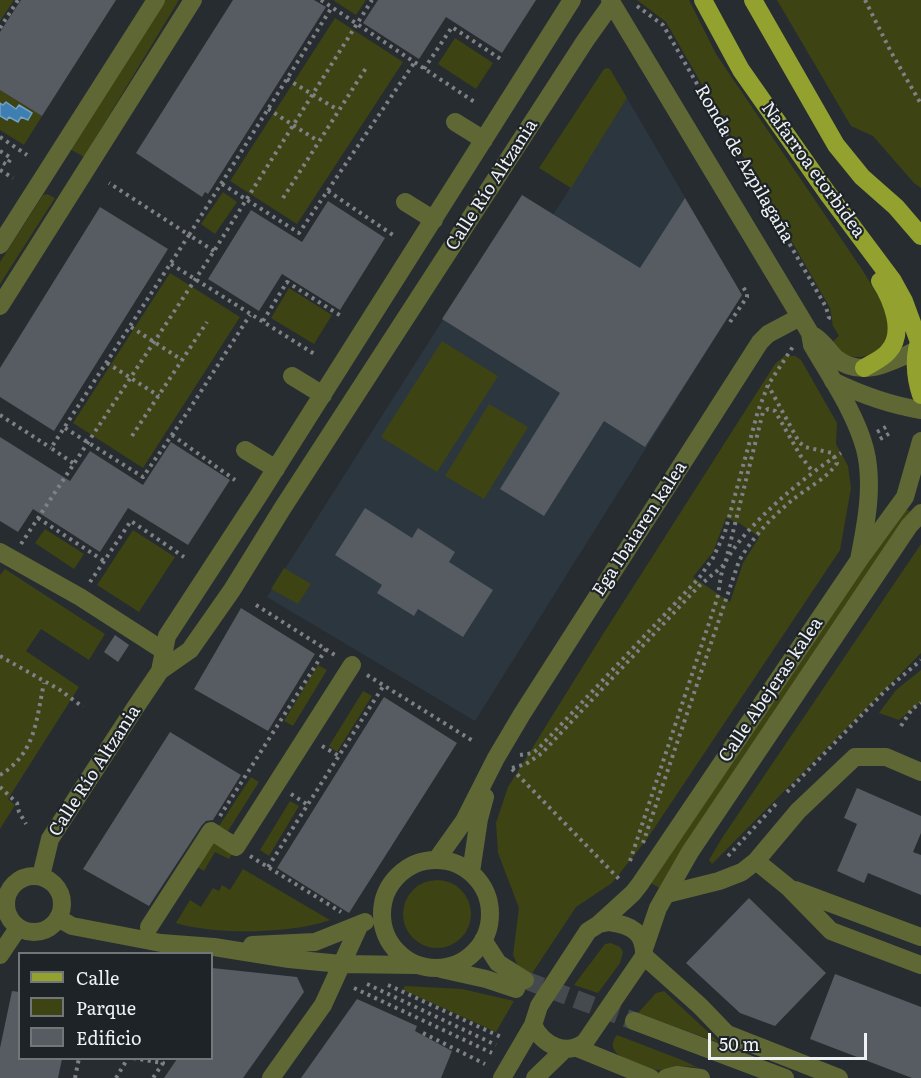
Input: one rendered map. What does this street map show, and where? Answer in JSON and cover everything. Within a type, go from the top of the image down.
[{"type":"main road","name":"Nafarroa etorbidea","points":[[703,0],[741,70],[900,292],[919,343],[916,371],[921,394]]},
{"type":"main road","name":"Nafarroa etorbidea","points":[[753,0],[836,145],[862,177],[896,207],[921,236]]},
{"type":"main road","name":"Nafarroa etorbidea","points":[[896,207],[921,220]]},
{"type":"main road","points":[[843,214],[857,247],[888,294],[896,324],[896,335],[891,348],[881,358],[864,368]]},
{"type":"street","points":[[0,245],[156,0]]},
{"type":"street","points":[[0,306],[193,0]]},
{"type":"street","name":"Calle Río Altzania","points":[[160,671],[167,636],[276,469],[573,0]]},
{"type":"street","name":"Calle Río Altzania","points":[[41,876],[50,839],[160,671],[190,650],[232,590],[611,1]]},
{"type":"street","name":"Ronda de Azpilagaña","points":[[611,1],[810,333],[812,345],[855,421],[865,450],[868,486],[867,519],[859,560]]},
{"type":"street","name":"Calle Río Altzania","points":[[456,122],[484,140]]},
{"type":"street","points":[[58,154],[85,171]]},
{"type":"street","points":[[42,181],[69,198]]},
{"type":"street","name":"Calle Río Altzania","points":[[405,202],[434,220]]},
{"type":"street","name":"Ega Ibaiaren kalea","points":[[438,860],[464,820],[496,758],[760,342],[768,334],[800,317]]},
{"type":"street","name":"Ronda de Azpilagaña","points":[[810,333],[845,365],[864,368]]},
{"type":"street","points":[[864,368],[880,366],[919,343]]},
{"type":"street","points":[[348,355],[361,356],[374,369]]},
{"type":"street","points":[[336,374],[339,382],[345,388],[359,392]]},
{"type":"street","points":[[292,376],[323,395]]},
{"type":"street","points":[[833,381],[894,406],[921,410]]},
{"type":"street","name":"Calle Abejeras kalea","points":[[533,1025],[539,1006],[588,931],[633,893],[859,560],[905,497],[921,441]]},
{"type":"street","points":[[245,450],[276,469]]},
{"type":"street","name":"Calle Abejeras kalea","points":[[571,1049],[585,1042],[645,951],[658,908],[683,864],[909,526],[921,513]]},
{"type":"street","points":[[6,555],[80,597],[164,651]]},
{"type":"street","points":[[149,927],[211,831],[236,847],[352,665]]},
{"type":"street","points":[[667,894],[718,881],[742,872],[756,861],[798,811],[855,757],[886,757],[921,772]]},
{"type":"street","name":"Ega Ibaiaren kalea","points":[[471,872],[479,819],[496,758]]},
{"type":"street","points":[[415,965],[398,954],[388,941],[381,915],[388,889],[397,876],[411,865],[438,860],[454,863],[471,872],[489,898],[489,928],[483,940],[470,957],[453,966],[441,969]]},
{"type":"street","points":[[756,861],[788,887],[831,931],[921,965]]},
{"type":"street","points":[[683,864],[705,878],[718,881]]},
{"type":"street","points":[[41,876],[55,885],[60,893],[62,910],[58,918],[45,930],[27,931],[18,928],[2,904],[16,881],[24,877],[41,876]]},
{"type":"street","points":[[788,887],[921,938]]},
{"type":"street","points":[[214,947],[315,942],[355,921],[381,915]]},
{"type":"street","points":[[58,918],[72,926],[161,943],[214,947],[290,959],[341,964],[415,965],[521,985],[498,963],[483,940]]},
{"type":"street","points":[[271,1078],[323,1005],[341,964],[355,921]]},
{"type":"street","points":[[599,924],[609,922],[632,927],[639,934],[645,951],[727,1034],[839,1078]]},
{"type":"street","points":[[0,955],[18,928]]},
{"type":"street","points":[[533,1025],[539,1036],[651,1078]]},
{"type":"street","points":[[502,1078],[533,1025]]},
{"type":"street","points":[[750,1078],[630,1025],[785,1078]]},
{"type":"street","points":[[536,1078],[571,1049]]},
{"type":"street","points":[[666,1078],[677,1075],[701,1078]]},
{"type":"path","points":[[0,28],[18,0]]},
{"type":"path","points":[[321,0],[476,103]]},
{"type":"path","points":[[6,555],[38,518],[214,251],[372,0]]},
{"type":"path","points":[[865,0],[921,104]]},
{"type":"path","name":"Ronda de Azpilagaña","points":[[631,2],[663,25],[826,307],[828,318],[826,322],[810,333]]},
{"type":"path","points":[[51,448],[131,327],[332,7]]},
{"type":"path","points":[[424,69],[452,27],[502,60]]},
{"type":"path","points":[[222,184],[299,232],[414,63]]},
{"type":"path","points":[[283,198],[366,68]]},
{"type":"path","points":[[287,79],[338,110]]},
{"type":"path","points":[[268,109],[318,141]]},
{"type":"path","points":[[0,137],[27,155]]},
{"type":"path","points":[[0,151],[11,158],[7,165],[0,161]]},
{"type":"path","points":[[0,170],[13,178]]},
{"type":"path","points":[[108,183],[214,251]]},
{"type":"path","points":[[328,192],[393,235]]},
{"type":"path","points":[[171,264],[316,355]]},
{"type":"path","points":[[263,321],[287,282],[341,316]]},
{"type":"path","points":[[730,322],[747,297],[743,287]]},
{"type":"path","points":[[65,428],[143,477],[250,315]]},
{"type":"path","points":[[132,436],[207,322]]},
{"type":"path","points":[[131,327],[182,360]]},
{"type":"path","points":[[519,755],[533,753],[539,748],[699,578],[713,558],[725,532],[758,411],[768,386],[790,350],[810,333]]},
{"type":"path","points":[[107,363],[159,396]]},
{"type":"path","points":[[768,386],[799,442],[805,447],[832,453],[837,463]]},
{"type":"path","points":[[628,866],[717,599],[763,412],[768,409],[775,411],[813,472]]},
{"type":"path","points":[[0,416],[73,463]]},
{"type":"path","points":[[879,439],[890,433]]},
{"type":"path","points":[[172,435],[236,480]]},
{"type":"path","points":[[621,881],[511,769],[526,764],[542,753],[699,586],[725,564],[750,530],[813,472],[840,453]]},
{"type":"path","points":[[642,848],[651,814],[739,561],[751,541],[790,501],[826,476],[844,458]]},
{"type":"path","points":[[38,518],[104,561]]},
{"type":"path","points":[[80,597],[131,521],[184,557]]},
{"type":"path","points":[[256,605],[473,741]]},
{"type":"path","points":[[211,831],[326,649]]},
{"type":"path","points":[[0,656],[60,690],[84,707]]},
{"type":"path","points":[[727,857],[886,690],[921,660]]},
{"type":"path","points":[[0,775],[15,766],[38,724],[44,683]]},
{"type":"path","points":[[268,867],[384,685]]},
{"type":"path","points":[[901,726],[912,709],[921,703]]},
{"type":"path","points":[[0,787],[17,803],[26,824]]},
{"type":"path","points":[[236,847],[355,921]]},
{"type":"path","points":[[389,986],[501,1037]]},
{"type":"path","points":[[374,987],[496,1045]]},
{"type":"path","points":[[354,988],[492,1053]]},
{"type":"path","points":[[423,1033],[485,1064]]},
{"type":"path","points":[[75,1078],[79,1060]]},
{"type":"path","points":[[116,1078],[127,1060]]},
{"type":"path","points":[[141,1060],[163,1063],[153,1078]]},
{"type":"shaded area","points":[[627,98],[742,295],[475,721],[267,597],[522,195],[553,215]]},
{"type":"green space","points":[[0,0],[14,0],[0,21]]},
{"type":"green space","points":[[164,0],[179,0],[84,157],[70,149]]},
{"type":"green space","points":[[333,0],[366,0],[356,15]]},
{"type":"green space","points":[[637,0],[689,0],[716,54],[863,271],[880,300],[889,331],[884,346],[878,351],[864,356],[848,356],[840,352],[832,342],[839,336],[833,326],[830,308],[666,22]]},
{"type":"green space","points":[[777,0],[921,0],[921,188],[873,136],[851,126]]},
{"type":"green space","points":[[335,18],[403,62],[297,224],[230,181]]},
{"type":"green space","points":[[455,38],[493,63],[476,89],[438,64]]},
{"type":"green space","points":[[604,69],[610,69],[627,98],[571,188],[539,168]]},
{"type":"green space","points":[[0,90],[42,116],[24,145],[0,130]]},
{"type":"green space","points":[[223,192],[237,202],[215,234],[201,224]]},
{"type":"green space","points":[[47,194],[55,198],[0,284],[0,262],[43,195]]},
{"type":"green space","points":[[170,273],[240,317],[143,468],[73,423]]},
{"type":"green space","points":[[289,288],[332,315],[314,344],[271,318]]},
{"type":"green space","points":[[442,341],[498,376],[437,472],[381,437]]},
{"type":"green space","points":[[784,356],[795,356],[801,360],[837,423],[836,444],[848,466],[851,488],[840,550],[647,839],[612,883],[576,907],[531,975],[518,966],[513,955],[519,908],[498,853],[496,823],[508,787],[775,364]],"holes":[[[726,518],[739,523],[759,537],[743,563],[730,602],[693,577],[713,552]]]},
{"type":"green space","points":[[489,404],[528,427],[484,499],[445,476]]},
{"type":"green space","points":[[903,509],[910,511],[659,888],[651,883]]},
{"type":"green space","points":[[45,529],[84,554],[74,569],[35,543]]},
{"type":"green space","points":[[133,530],[175,557],[139,612],[97,585]]},
{"type":"green space","points":[[921,544],[921,653],[712,864],[709,860],[722,838]]},
{"type":"green space","points":[[284,568],[311,584],[298,604],[271,589]]},
{"type":"green space","points":[[5,569],[105,634],[89,660],[41,629],[26,651],[79,687],[8,799],[15,805],[0,829],[0,575]]},
{"type":"green space","points":[[318,665],[327,670],[293,726],[284,721]]},
{"type":"green space","points":[[921,670],[921,702],[899,720],[879,713],[896,690]]},
{"type":"green space","points":[[363,691],[372,696],[337,752],[329,746]]},
{"type":"green space","points":[[251,777],[259,782],[228,831],[219,826]]},
{"type":"green space","points":[[290,801],[299,806],[269,856],[260,850]]},
{"type":"green space","points":[[211,835],[235,849],[229,859],[215,852],[204,871],[194,865]]},
{"type":"green space","points":[[243,869],[330,920],[295,928],[253,931],[211,930],[176,923],[190,900],[201,907],[213,888],[219,891],[222,885],[230,890]]},
{"type":"green space","points":[[437,880],[450,883],[461,890],[468,901],[471,914],[468,927],[461,938],[450,945],[437,948],[424,945],[413,938],[406,927],[403,914],[406,901],[413,890],[424,883]]},
{"type":"green space","points":[[611,943],[620,947],[623,952],[620,963],[598,993],[574,985],[605,944]]},
{"type":"green space","points":[[405,986],[462,989],[514,1001],[496,1032],[403,990]]},
{"type":"green space","points":[[664,991],[720,1043],[638,1013],[656,993]]},
{"type":"green space","points":[[617,1035],[699,1068],[656,1070],[635,1063],[623,1058],[615,1051],[613,1041]]},
{"type":"water","points":[[6,102],[16,109],[19,105],[32,113],[28,120],[21,117],[18,122],[9,117],[7,120],[0,116],[0,103],[3,105]]},
{"type":"building","points":[[21,0],[116,0],[42,116],[0,90],[0,32]]},
{"type":"building","points":[[233,0],[314,0],[326,7],[208,194],[205,192],[202,197],[136,153]]},
{"type":"building","points":[[378,0],[536,0],[502,53],[446,17],[419,59],[363,23]]},
{"type":"building","points":[[522,195],[640,268],[685,198],[742,295],[645,447],[604,421],[544,516],[500,489],[560,393],[442,319]]},
{"type":"building","points":[[328,201],[385,238],[340,310],[282,274],[259,311],[208,279],[251,210],[302,242]]},
{"type":"building","points":[[100,207],[168,249],[54,431],[0,397],[0,368]]},
{"type":"building","points":[[0,437],[70,481],[90,451],[143,485],[171,442],[230,480],[188,545],[128,508],[100,552],[33,509],[18,532],[0,521]]},
{"type":"building","points":[[365,508],[412,538],[418,528],[455,552],[449,562],[493,590],[463,637],[418,609],[414,616],[377,593],[382,585],[335,555]]},
{"type":"building","points":[[241,608],[315,654],[268,731],[194,689]]},
{"type":"building","points":[[115,635],[129,645],[118,662],[104,652]]},
{"type":"building","points":[[384,697],[457,743],[349,913],[277,868]]},
{"type":"building","points":[[170,732],[241,775],[213,820],[206,821],[202,825],[149,906],[83,869]]},
{"type":"building","points":[[857,788],[921,816],[921,833],[913,852],[921,855],[921,895],[868,873],[864,883],[837,871],[857,824],[844,818]]},
{"type":"building","points":[[749,898],[826,973],[775,1026],[740,1013],[686,963]]},
{"type":"building","points":[[213,968],[297,977],[304,992],[243,1078],[164,1078],[176,1060],[213,1060]]},
{"type":"building","points":[[835,974],[921,1007],[921,1078],[912,1078],[810,1039]]},
{"type":"building","points":[[12,991],[18,992],[18,1060],[62,1060],[58,1078],[0,1078],[0,1048]]},
{"type":"building","points":[[357,999],[417,1026],[415,1031],[452,1051],[441,1078],[301,1078]]},
{"type":"tunnel","points":[[525,980],[634,1021]]}]
